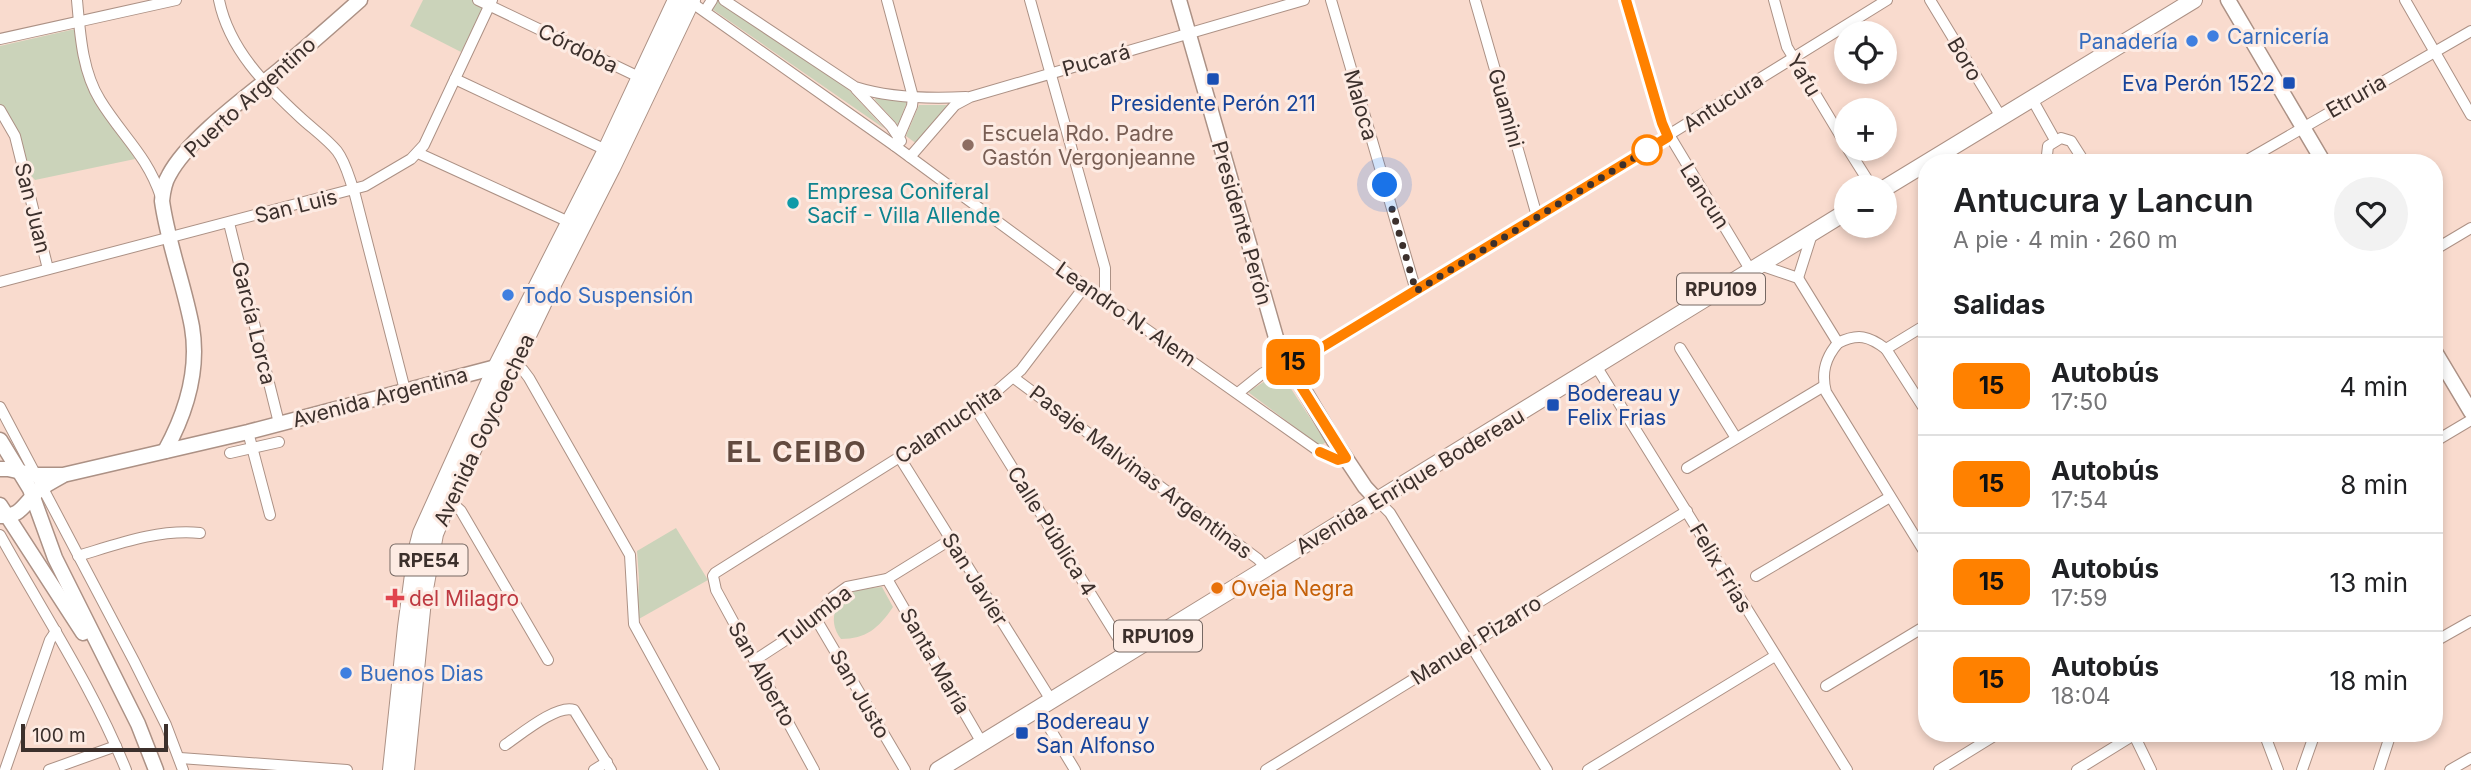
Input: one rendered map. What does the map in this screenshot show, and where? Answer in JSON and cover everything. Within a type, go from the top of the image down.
[{"type":"main road","name":"Puerto Argentino","points":[[165,451],[186,404],[193,366],[192,327],[162,201],[168,176],[180,158],[251,90],[264,82],[360,0]]},
{"type":"main road","name":"Presidente Perón","points":[[1179,0],[1276,340],[1287,364],[1346,458],[1377,500]]},
{"type":"main road","points":[[1941,154],[2194,0]]},
{"type":"main road","points":[[2228,0],[2319,154]]},
{"type":"main road","name":"Avenida Goycoechea","points":[[391,770],[416,552],[428,515],[496,367],[641,78],[691,3]]},
{"type":"main road","name":"Avenida Goycoechea","points":[[406,770],[426,571],[435,534],[513,366],[691,3]]},
{"type":"main road","points":[[1897,181],[1918,168]]},
{"type":"main road","name":"Avenida Enrique Bodereau","points":[[938,770],[1834,220]]},
{"type":"main road","points":[[2443,364],[2471,412]]},
{"type":"main road","name":"Avenida Argentina","points":[[0,469],[8,469],[33,483],[248,432],[496,367],[513,366]]},
{"type":"main road","points":[[0,440],[33,483],[55,558],[138,724],[156,770]]},
{"type":"main road","points":[[2,512],[21,512],[33,483]]},
{"type":"main road","points":[[2,512],[66,606],[138,724]]},
{"type":"street","points":[[77,0],[88,76],[99,99],[145,160],[154,176],[162,201]]},
{"type":"street","points":[[0,39],[176,0]]},
{"type":"street","points":[[219,0],[231,38],[264,82],[338,152],[354,191],[405,390]]},
{"type":"street","name":"Córdoba","points":[[478,0],[491,3],[641,78]]},
{"type":"street","points":[[691,3],[712,0]]},
{"type":"street","name":"Leandro N. Alem","points":[[724,0],[855,87],[891,126],[897,142]]},
{"type":"street","points":[[887,0],[913,97],[897,142]]},
{"type":"street","points":[[1030,0],[1105,268],[1105,300]]},
{"type":"street","name":"Pucará","points":[[911,157],[955,105],[970,97],[1304,0]]},
{"type":"street","name":"Maloca","points":[[1331,0],[1416,291]]},
{"type":"street","name":"Guamini","points":[[1475,0],[1537,216]]},
{"type":"street","name":"Lancun","points":[[1626,0],[1668,137],[1755,268]]},
{"type":"street","name":"Yafu","points":[[1774,0],[1787,47],[1834,125]]},
{"type":"street","name":"Antucura","points":[[1238,393],[1263,373],[1306,357],[1416,291],[1886,0]]},
{"type":"street","name":"Boro","points":[[1930,0],[2001,117]]},
{"type":"street","points":[[2405,0],[2471,115]]},
{"type":"street","points":[[491,3],[418,153],[569,222]]},
{"type":"street","name":"Leandro N. Alem","points":[[691,3],[897,142],[911,157],[1085,286],[1320,452],[1338,460],[1346,458]]},
{"type":"street","name":"Etruria","points":[[2257,154],[2471,31]]},
{"type":"street","points":[[455,79],[606,150]]},
{"type":"street","name":"Leandro N. Alem","points":[[855,87],[873,93],[913,97],[970,97]]},
{"type":"street","points":[[2032,99],[2055,140]]},
{"type":"street","name":"San Juan","points":[[0,110],[15,136],[48,269]]},
{"type":"street","points":[[2048,154],[2048,146],[2055,140],[2064,138],[2071,141],[2079,154]]},
{"type":"street","name":"San Luis","points":[[0,282],[354,191],[418,153]]},
{"type":"street","name":"García Lorca","points":[[229,223],[279,424]]},
{"type":"street","points":[[2443,245],[2471,228]]},
{"type":"street","points":[[1798,278],[1812,234]]},
{"type":"street","points":[[1755,268],[1798,278],[1839,343]]},
{"type":"street","name":"Calamuchita","points":[[713,576],[718,569],[807,512],[900,458],[975,409],[1014,378],[1085,286]]},
{"type":"street","points":[[1886,349],[1918,329]]},
{"type":"street","points":[[1918,399],[1886,349],[1869,337],[1860,335],[1839,343],[1829,353],[1825,363],[1826,392],[1918,542]]},
{"type":"street","points":[[1680,348],[1735,438]]},
{"type":"street","points":[[513,366],[523,370],[529,377],[630,555],[634,624],[714,770]]},
{"type":"street","name":"Felix Frias","points":[[1596,366],[1847,770]]},
{"type":"street","name":"Pasaje Malvinas Argentinas","points":[[1014,378],[1258,559],[1267,569]]},
{"type":"street","points":[[1688,468],[1824,386]]},
{"type":"street","points":[[0,407],[33,483],[78,556],[139,672],[180,758],[183,770]]},
{"type":"street","name":"Calle Pública 4","points":[[975,409],[1128,654]]},
{"type":"street","points":[[2443,437],[2471,420]]},
{"type":"street","points":[[248,432],[270,515]]},
{"type":"street","name":"Avenida Argentina","points":[[230,453],[279,442]]},
{"type":"street","name":"San Javier","points":[[900,458],[1044,705],[1075,770]]},
{"type":"street","points":[[1756,576],[1890,497]]},
{"type":"street","points":[[449,500],[461,510],[548,660]]},
{"type":"street","points":[[1377,500],[1390,513],[1547,770]]},
{"type":"street","name":"Manuel Pizarro","points":[[1266,770],[1687,511]]},
{"type":"street","points":[[78,556],[154,534],[178,530],[200,533]]},
{"type":"street","points":[[0,535],[56,631],[126,770]]},
{"type":"street","name":"Tulumba","points":[[755,660],[816,619],[832,597],[847,587],[887,579],[950,540]]},
{"type":"street","name":"San Alberto","points":[[713,576],[716,590],[814,770]]},
{"type":"street","name":"Santa María","points":[[887,579],[982,743]]},
{"type":"street","name":"San Justo","points":[[816,619],[905,770]]},
{"type":"street","points":[[2443,637],[2471,621]]},
{"type":"street","points":[[1826,686],[1918,630]]},
{"type":"street","points":[[5,770],[50,640],[56,631]]},
{"type":"street","points":[[1588,770],[1775,656]]},
{"type":"street","points":[[505,744],[557,711],[567,708],[574,710],[609,766],[594,770]]},
{"type":"street","points":[[1939,770],[1984,742]]},
{"type":"street","points":[[2077,770],[2123,742]]},
{"type":"street","points":[[2139,742],[2151,770]]},
{"type":"street","points":[[2267,742],[2278,770]]},
{"type":"street","points":[[2302,770],[2312,742]]},
{"type":"street","points":[[2379,770],[2388,742]]},
{"type":"street","points":[[49,770],[116,746]]},
{"type":"street","points":[[180,758],[347,770]]},
{"type":"street","points":[[2450,770],[2471,758]]},
{"type":"green space","points":[[423,0],[472,0],[484,7],[461,52],[410,26]]},
{"type":"green space","points":[[717,0],[848,89],[885,129],[712,9]]},
{"type":"green space","points":[[75,29],[84,75],[98,108],[117,129],[135,159],[35,180],[24,163],[12,124],[0,106],[0,46]]},
{"type":"green space","points":[[876,97],[907,102],[898,125],[875,100]]},
{"type":"green space","points":[[919,105],[950,105],[917,144],[906,136]]},
{"type":"green space","points":[[1276,374],[1282,375],[1326,442],[1320,446],[1248,392]]},
{"type":"green space","points":[[676,528],[708,580],[637,620],[637,551]]},
{"type":"green space","points":[[882,587],[893,607],[888,614],[871,631],[858,637],[841,639],[834,624],[839,603],[859,590]]},
{"type":"bus line","name":"15","points":[[1320,452],[1338,460],[1346,458],[1287,364],[1306,357],[1668,137],[1626,0]]},
{"type":"place","name":"Carnicería","points":[[2213,36]]},
{"type":"place","name":"Panadería","points":[[2192,41]]},
{"type":"place","name":"Presidente Perón 211","points":[[1213,79]]},
{"type":"place","name":"Eva Perón 1522","points":[[2289,83]]},
{"type":"place","name":"Escuela Rdo. Padre Gastón Vergonjeanne","points":[[968,145]]},
{"type":"place","name":"Empresa Coniferal Sacif - Villa Allende","points":[[793,203]]},
{"type":"place","name":"Todo Suspensión","points":[[508,295]]},
{"type":"place","name":"Bodereau y Felix Frias","points":[[1553,405]]},
{"type":"place","name":"Oveja Negra","points":[[1217,588]]},
{"type":"place","name":"del Milagro","points":[[395,598]]},
{"type":"place","name":"Buenos Dias","points":[[346,673]]},
{"type":"place","name":"Bodereau y San Alfonso","points":[[1022,733]]},
{"type":"district","name":"EL CEIBO","points":[[797,452]]},
{"type":"route","points":[[1385,185],[1416,291],[1647,150]]}]
